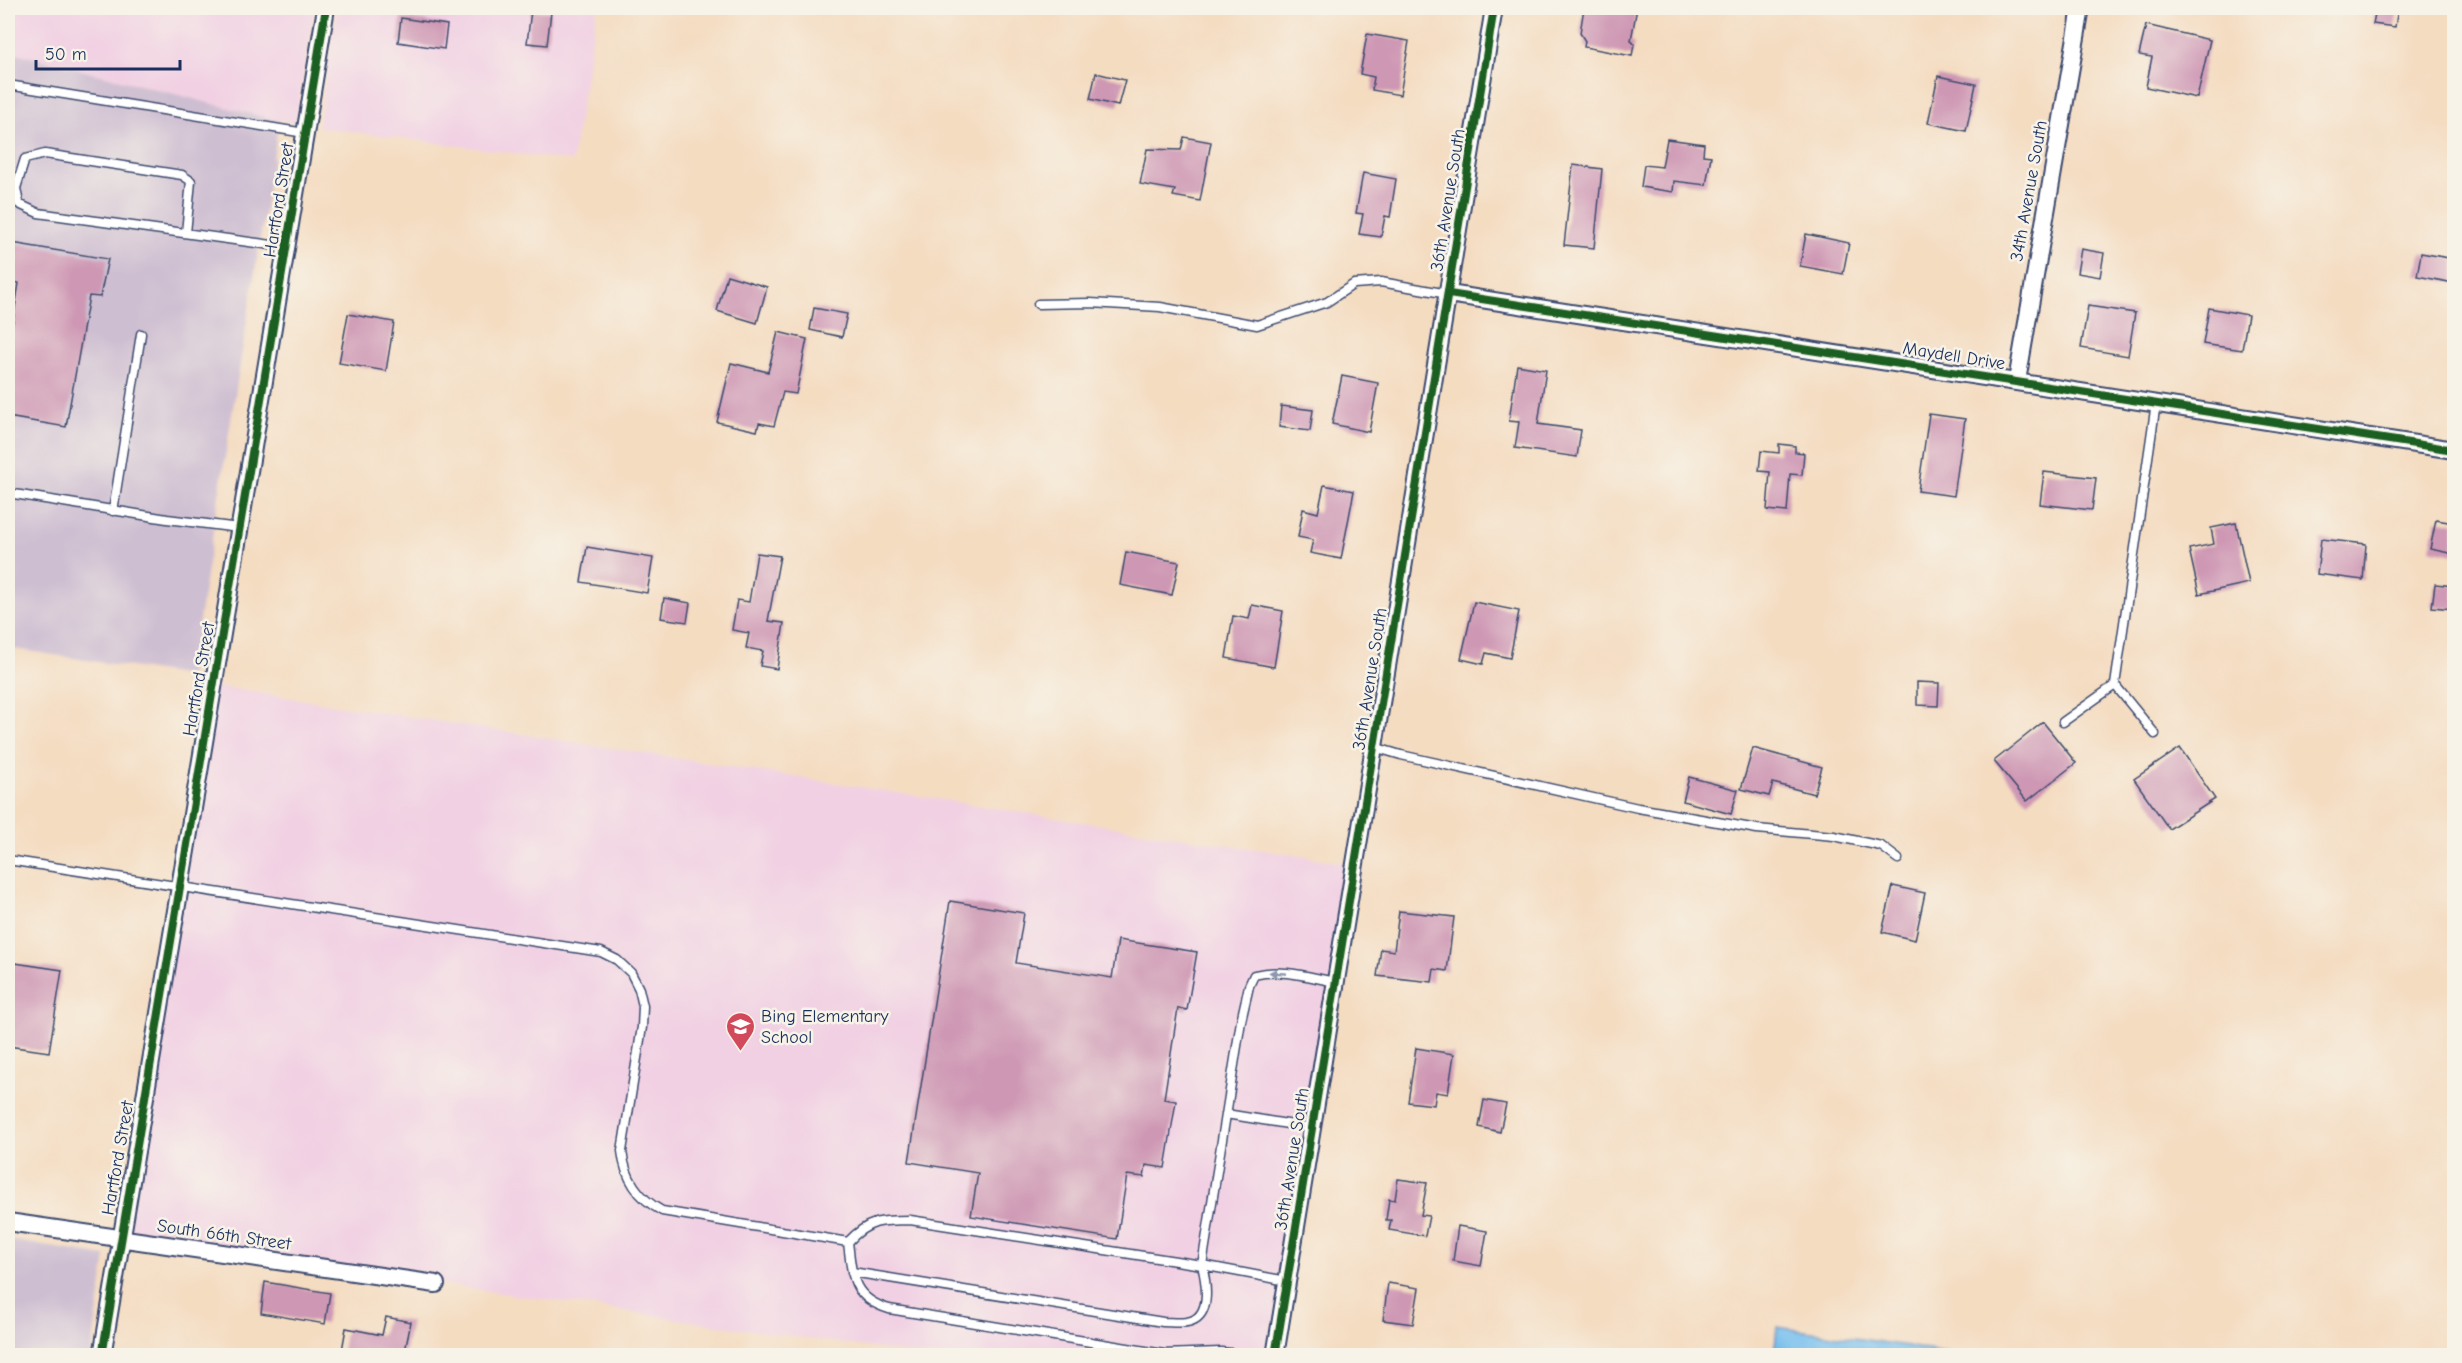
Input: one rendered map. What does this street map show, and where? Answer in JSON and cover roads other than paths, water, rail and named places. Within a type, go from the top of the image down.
[{"type":"street","name":"Hartford Street","points":[[102,1356],[326,8]]},
{"type":"street","name":"36th Avenue South","points":[[1275,1356],[1494,8]]},
{"type":"street","name":"34th Avenue South","points":[[2016,381],[2081,8]]},
{"type":"street","name":"Maydell Drive","points":[[1449,294],[2454,450]]},
{"type":"street","name":"South 66th Street","points":[[8,1222],[436,1284]]},
{"type":"lane","points":[[8,85],[305,133]]},
{"type":"lane","points":[[186,233],[191,181],[182,175],[45,154],[25,159],[16,188],[19,204],[38,213],[286,247]]},
{"type":"lane","points":[[1038,304],[1090,303],[1160,307],[1257,325],[1327,303],[1354,284],[1381,282],[1449,294]]},
{"type":"lane","points":[[113,511],[141,334]]},
{"type":"lane","points":[[2063,722],[2115,685],[2156,403]]},
{"type":"lane","points":[[8,493],[113,511],[239,528]]},
{"type":"lane","points":[[2115,685],[2155,734]]},
{"type":"lane","points":[[1374,747],[1638,808],[1757,829],[1834,836],[1881,846],[1898,860]]},
{"type":"lane","points":[[8,860],[601,952],[617,960],[631,973],[639,989],[643,1006],[642,1027],[622,1151],[624,1168],[633,1187],[648,1203],[662,1211],[848,1242]]},
{"type":"lane","points":[[852,1272],[1162,1322],[1191,1321],[1201,1315],[1206,1297],[1206,1279],[1202,1265],[1241,1021],[1249,986],[1254,975],[1279,972],[1336,982]]},
{"type":"lane","points":[[1226,1114],[1312,1128]]},
{"type":"lane","points":[[848,1242],[864,1226],[883,1220],[910,1220],[1202,1265],[1287,1281]]},
{"type":"lane","points":[[848,1242],[852,1272],[859,1292],[873,1304],[889,1309],[1164,1354],[1221,1352],[1256,1356]]},
{"type":"water","points":[[1777,1327],[1908,1346],[1953,1355],[1774,1355]]},
{"type":"place","name":"Bing Elementary School","points":[[740,1052]]}]
